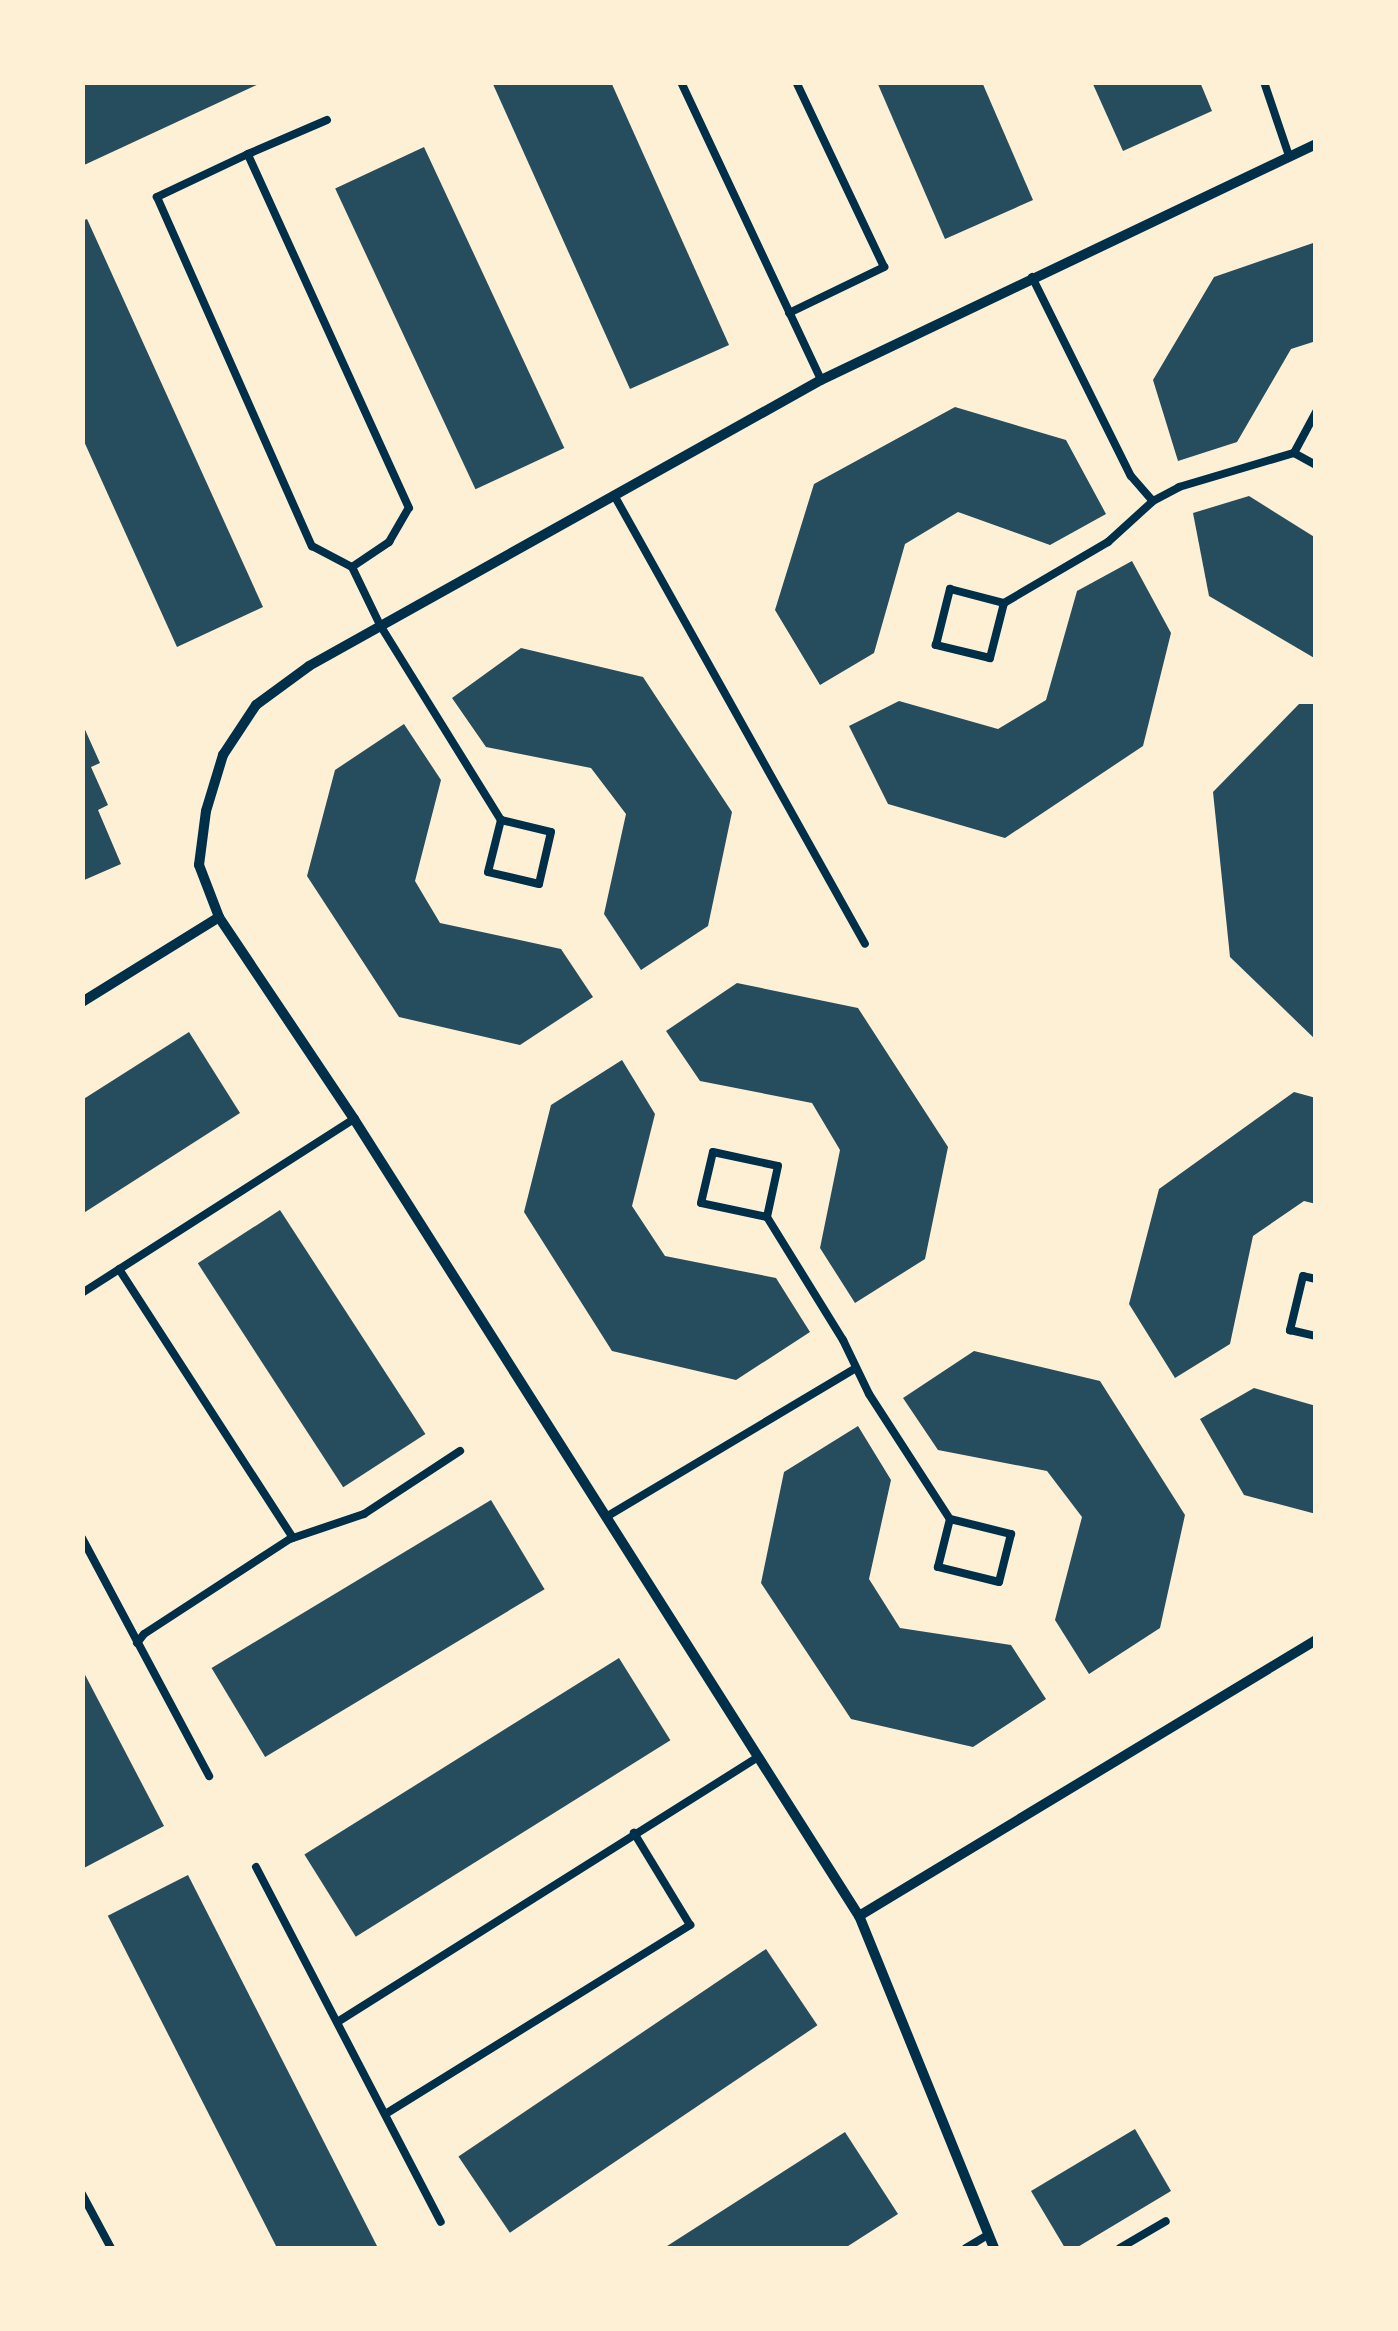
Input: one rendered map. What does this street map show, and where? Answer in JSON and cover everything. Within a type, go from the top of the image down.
[{"type":"street","points":[[994,2248],[859,1916],[354,1120],[219,917],[199,865],[206,811],[223,755],[256,706],[309,666],[822,380],[1288,153],[1316,144]]},
{"type":"street","points":[[82,1002],[219,917]]},
{"type":"street","points":[[859,1916],[1316,1640]]},
{"type":"lane","points":[[680,82],[822,380]]},
{"type":"lane","points":[[789,313],[884,267],[796,82]]},
{"type":"lane","points":[[1264,82],[1288,153]]},
{"type":"lane","points":[[327,120],[157,197],[312,546],[352,567],[380,625],[501,820],[551,832],[539,884],[488,872],[501,820]]},
{"type":"lane","points":[[248,154],[408,508],[389,542],[352,567]]},
{"type":"lane","points":[[1032,276],[1132,476],[1153,501]]},
{"type":"lane","points":[[1294,453],[1316,412]]},
{"type":"lane","points":[[1004,602],[990,658],[936,645],[950,589],[1004,602],[1108,542],[1153,501],[1179,487],[1294,453],[1316,464]]},
{"type":"lane","points":[[614,494],[866,944]]},
{"type":"lane","points":[[82,1293],[354,1120]]},
{"type":"lane","points":[[767,1218],[701,1203],[713,1152],[778,1166],[767,1218],[950,1518],[1011,1534],[1000,1582],[938,1567],[950,1518]]},
{"type":"lane","points":[[119,1269],[293,1538]]},
{"type":"lane","points":[[1316,1280],[1303,1276],[1290,1330],[1316,1336]]},
{"type":"lane","points":[[606,1517],[856,1368]]},
{"type":"lane","points":[[136,1643],[144,1634],[293,1538],[364,1514],[460,1452]]},
{"type":"lane","points":[[82,1538],[209,1776]]},
{"type":"lane","points":[[339,2021],[759,1757]]},
{"type":"lane","points":[[387,2113],[690,1925],[634,1833]]},
{"type":"lane","points":[[256,1867],[442,2222]]},
{"type":"lane","points":[[82,2194],[110,2248]]},
{"type":"lane","points":[[1120,2248],[1166,2221]]},
{"type":"lane","points":[[966,2248],[989,2234]]},
{"type":"building","points":[[82,82],[263,82],[82,166]]},
{"type":"building","points":[[492,82],[611,82],[729,345],[630,389]]},
{"type":"building","points":[[877,82],[982,82],[1033,200],[945,239]]},
{"type":"building","points":[[1092,82],[1200,82],[1212,111],[1123,151]]},
{"type":"building","points":[[424,147],[564,448],[475,489],[335,188]]},
{"type":"building","points":[[87,219],[263,607],[177,647],[82,437],[82,221]]},
{"type":"building","points":[[1316,242],[1316,341],[1291,349],[1237,442],[1178,461],[1153,380],[1214,277]]},
{"type":"building","points":[[955,407],[1066,440],[1106,514],[1050,545],[958,512],[905,544],[874,653],[820,685],[775,610],[814,484]]},
{"type":"building","points":[[1249,496],[1316,538],[1316,659],[1209,596],[1193,513]]},
{"type":"building","points":[[1132,561],[1171,633],[1143,746],[1005,838],[888,804],[849,726],[899,701],[998,729],[1046,700],[1077,591]]},
{"type":"building","points":[[521,648],[643,677],[732,812],[708,926],[641,970],[604,914],[626,814],[591,768],[486,747],[452,698]]},
{"type":"building","points":[[1299,704],[1316,704],[1316,1040],[1230,957],[1213,792]]},
{"type":"building","points":[[82,723],[100,763],[91,767],[108,805],[98,810],[121,864],[82,881]]},
{"type":"building","points":[[404,724],[441,780],[415,881],[440,923],[561,949],[593,997],[520,1045],[399,1017],[307,876],[335,770]]},
{"type":"building","points":[[737,983],[858,1008],[948,1147],[925,1259],[855,1303],[820,1248],[840,1150],[812,1103],[700,1081],[666,1031]]},
{"type":"building","points":[[189,1032],[240,1113],[82,1214],[82,1100]]},
{"type":"building","points":[[622,1060],[655,1114],[632,1206],[665,1256],[776,1278],[810,1332],[736,1380],[612,1351],[524,1212],[551,1105]]},
{"type":"building","points":[[1294,1092],[1316,1098],[1316,1204],[1304,1201],[1253,1236],[1230,1344],[1175,1378],[1129,1304],[1159,1189]]},
{"type":"building","points":[[280,1210],[425,1434],[343,1487],[198,1263]]},
{"type":"building","points":[[974,1351],[1100,1381],[1185,1515],[1160,1628],[1089,1674],[1055,1620],[1082,1517],[1047,1471],[938,1450],[903,1398]]},
{"type":"building","points":[[1254,1388],[1316,1406],[1316,1514],[1244,1495],[1200,1419]]},
{"type":"building","points":[[858,1426],[891,1480],[869,1579],[900,1628],[1011,1645],[1046,1699],[973,1747],[851,1719],[761,1583],[784,1472]]},
{"type":"building","points":[[491,1500],[545,1589],[265,1757],[212,1668]]},
{"type":"building","points":[[619,1658],[670,1740],[356,1937],[304,1855]]},
{"type":"building","points":[[82,1669],[164,1826],[82,1869]]},
{"type":"building","points":[[188,1875],[378,2248],[277,2248],[108,1916]]},
{"type":"building","points":[[766,1949],[817,2025],[510,2233],[458,2156]]},
{"type":"building","points":[[1135,2129],[1171,2191],[1076,2248],[1065,2248],[1031,2191]]},
{"type":"building","points":[[845,2132],[898,2214],[845,2248],[664,2248]]}]
